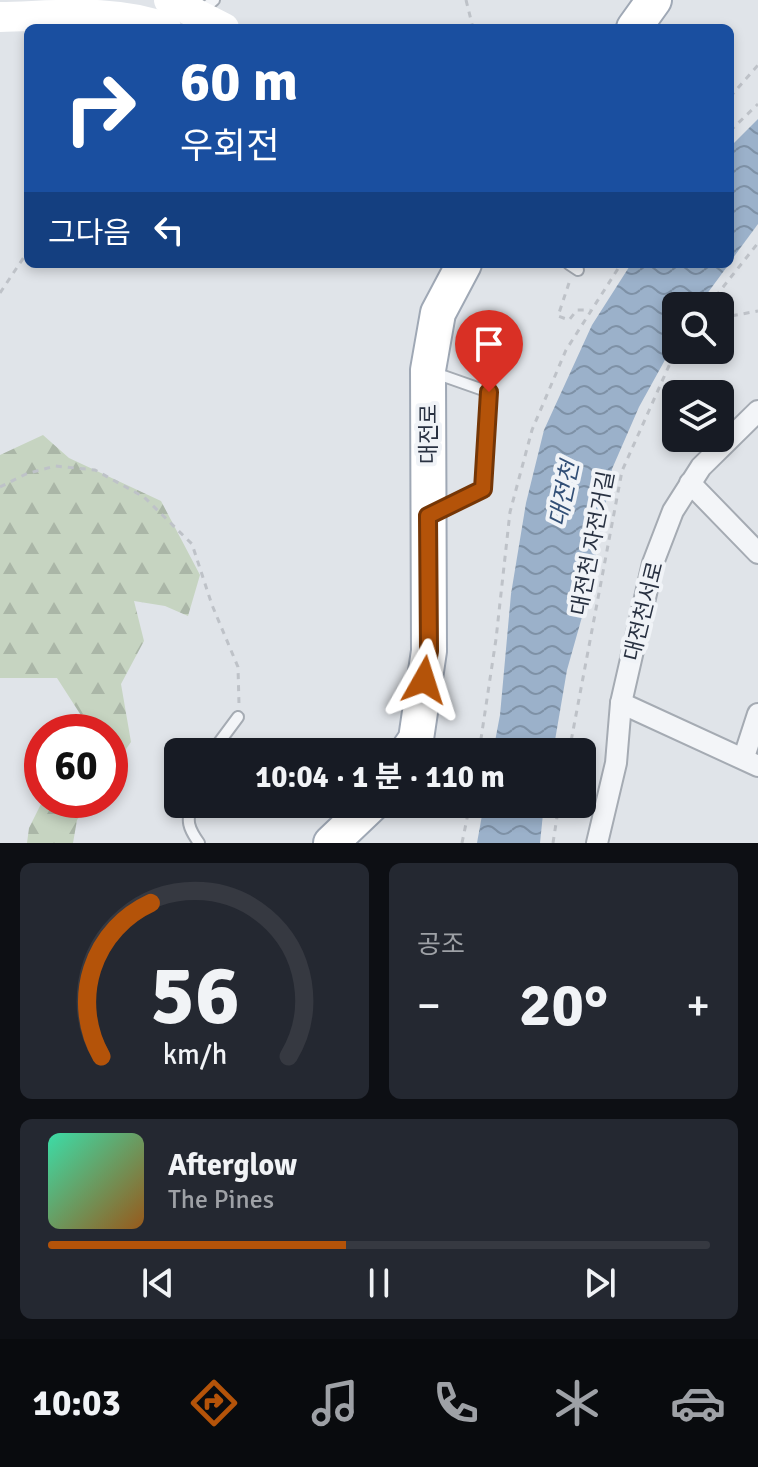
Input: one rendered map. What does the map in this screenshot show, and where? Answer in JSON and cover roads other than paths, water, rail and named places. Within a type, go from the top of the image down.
[{"type":"main road","points":[[169,0],[212,14]]},
{"type":"main road","points":[[637,24],[654,0]]},
{"type":"main road","points":[[0,17],[125,17],[151,24]]},
{"type":"main road","name":"대전로","points":[[416,738],[429,651],[428,370],[438,313],[462,268]]},
{"type":"main road","points":[[342,841],[361,818]]},
{"type":"street","name":"대전천서로","points":[[597,843],[616,763],[621,703],[653,563],[673,511],[701,467],[758,411]]},
{"type":"street","points":[[690,483],[758,553]]},
{"type":"street","points":[[621,703],[751,762],[758,714]]},
{"type":"lane","points":[[428,370],[489,392],[483,489],[428,516]]},
{"type":"lane","points":[[222,738],[238,717]]},
{"type":"lane","points":[[188,818],[189,828],[199,843]]},
{"type":"water","points":[[758,119],[758,224],[734,257],[734,143]]},
{"type":"water","name":"대전천","points":[[628,268],[726,268],[708,292],[662,292],[663,364],[639,407],[612,469],[589,592],[567,670],[555,738],[496,738],[511,594],[526,503],[544,430],[592,325]]},
{"type":"water","points":[[481,818],[543,818],[540,843],[477,843]]}]
